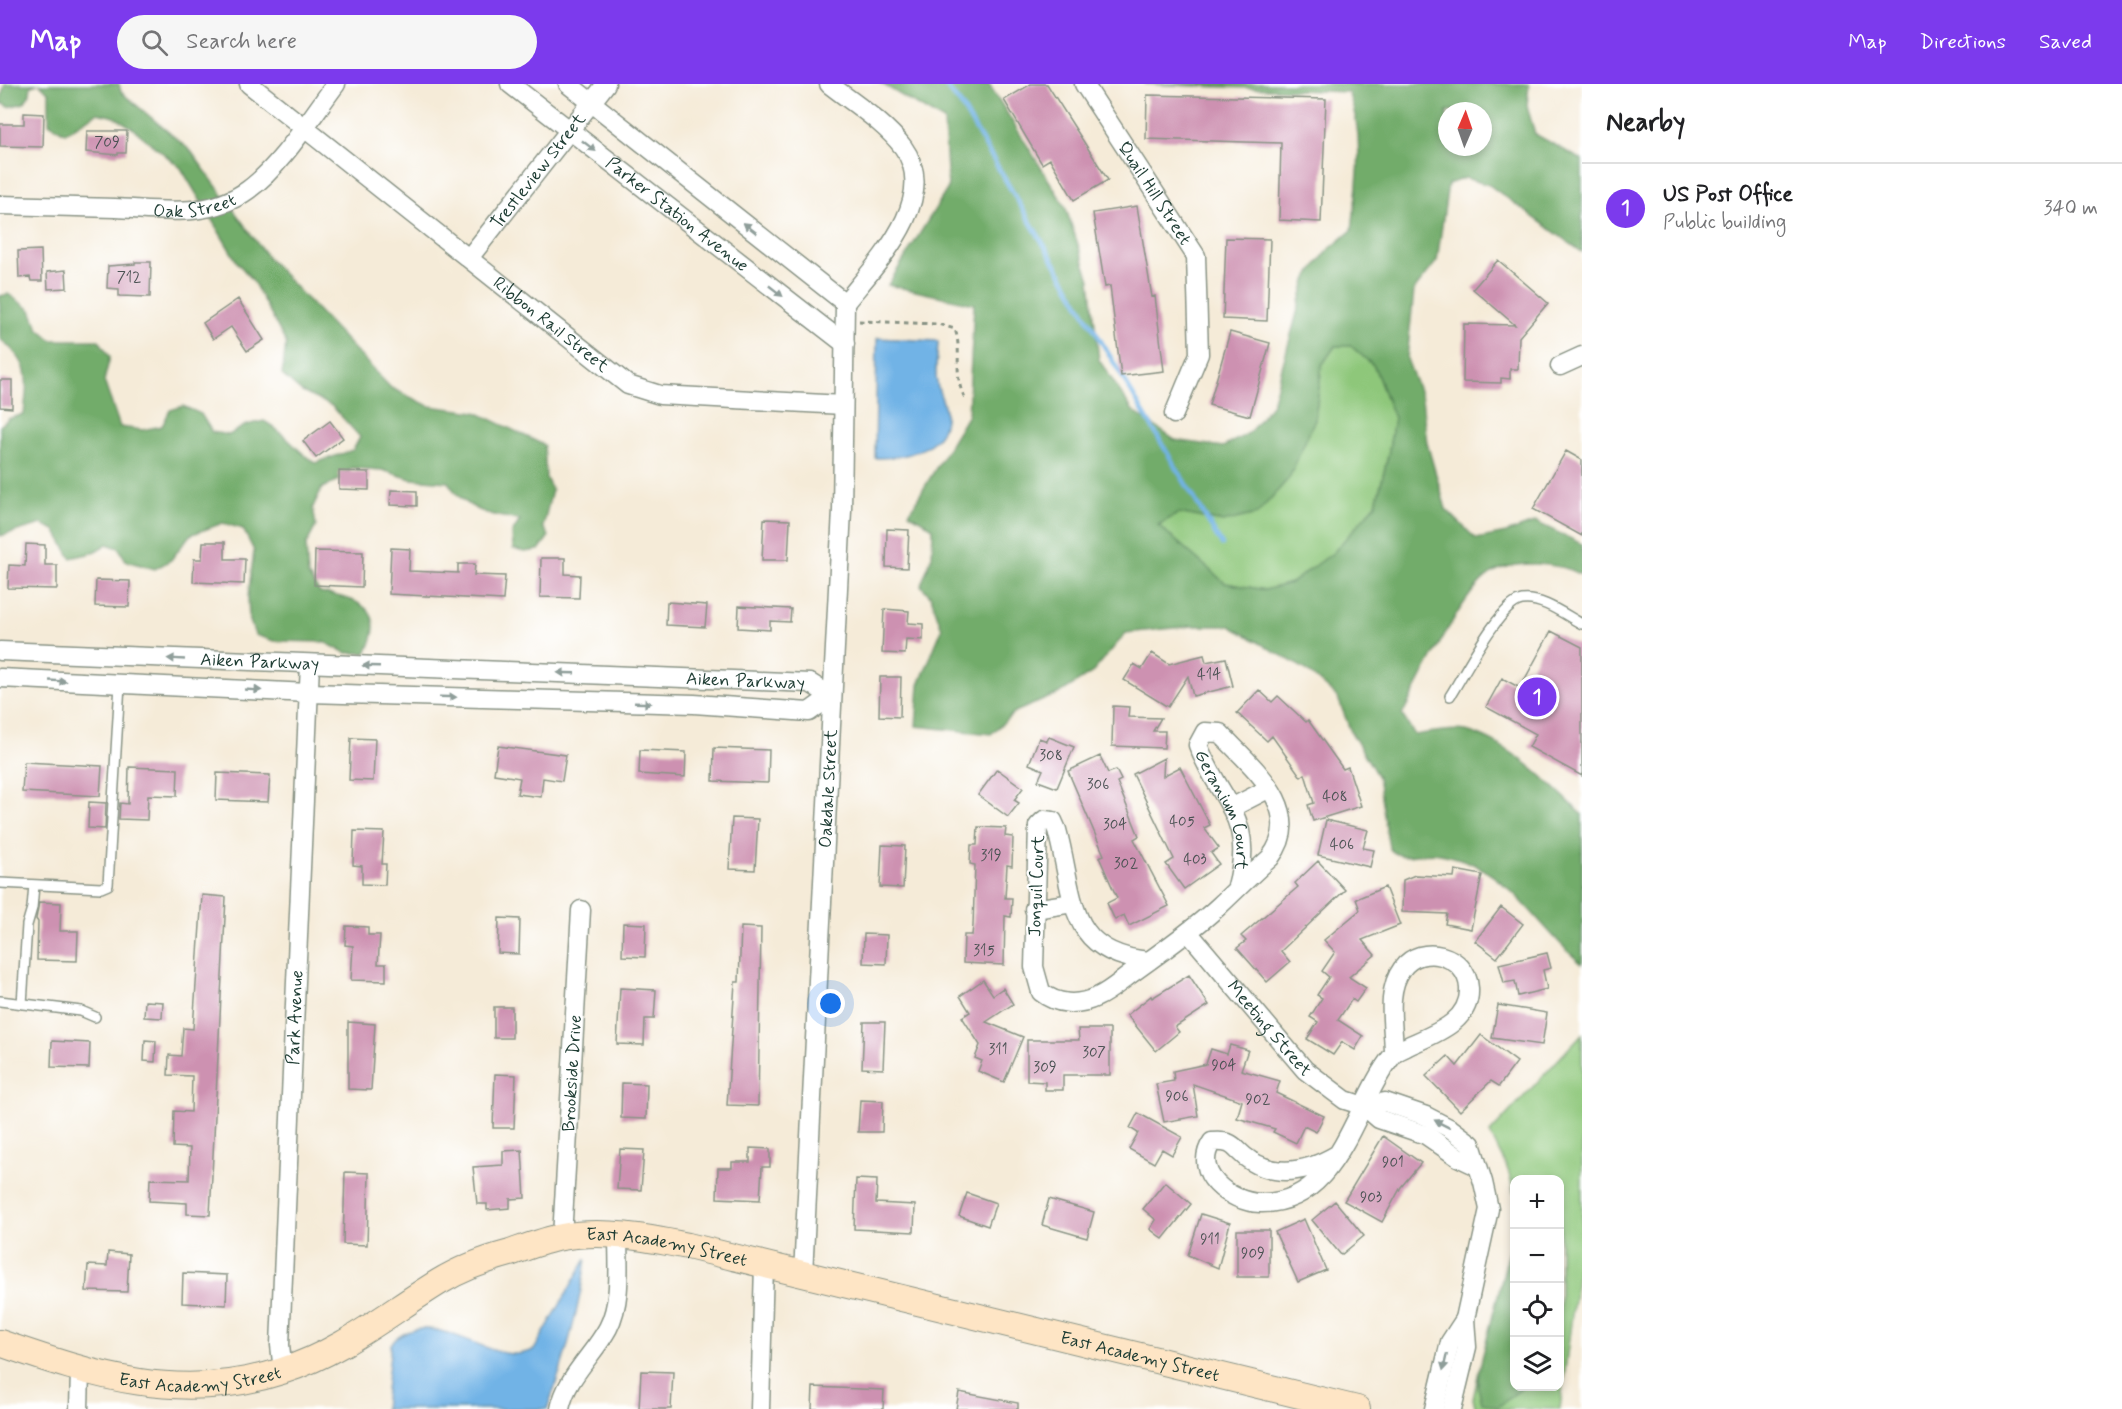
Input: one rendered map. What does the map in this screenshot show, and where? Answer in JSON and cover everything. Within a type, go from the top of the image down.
[{"type":"street","name":"Ribbon Rail Street","points":[[249,84],[470,258],[612,374],[645,392],[688,397],[843,405]]},
{"type":"street","name":"Oak Street","points":[[0,205],[166,213],[195,211],[222,203],[248,190],[270,169],[336,84]]},
{"type":"street","name":"Parker Station Avenue","points":[[510,84],[845,344]]},
{"type":"street","name":"Parker Station Avenue","points":[[568,84],[845,303]]},
{"type":"street","name":"Trestleview Street","points":[[470,258],[606,84]]},
{"type":"street","points":[[829,84],[891,133],[904,148],[915,175],[915,190],[909,214],[845,303]]},
{"type":"street","name":"Quail Hill Street","points":[[1084,84],[1196,256],[1199,354],[1174,414]]},
{"type":"street","name":"Oakdale Street","points":[[803,1274],[842,510],[845,303]]},
{"type":"street","points":[[1560,366],[1582,356]]},
{"type":"street","name":"Aiken Parkway","points":[[0,651],[810,683],[831,696],[808,712],[694,704],[309,693],[0,678]]},
{"type":"street","name":"Park Avenue","points":[[283,1371],[280,1345],[310,663]]},
{"type":"street","name":"Geranium Court","points":[[1188,932],[1270,858],[1283,834],[1280,806],[1252,768],[1220,733],[1205,732],[1198,745],[1232,808],[1243,838],[1244,852],[1237,886]]},
{"type":"street","points":[[1232,808],[1268,789]]},
{"type":"street","name":"Jonquil Court","points":[[1149,961],[1128,959],[1107,952],[1090,939],[1072,903],[1057,830],[1053,821],[1044,820],[1038,826],[1034,909],[1036,980],[1041,992],[1050,999],[1061,1003],[1097,998],[1149,961],[1188,932]]},
{"type":"street","points":[[1034,909],[1072,903]]},
{"type":"street","name":"Brookside Drive","points":[[562,1237],[581,910]]},
{"type":"street","name":"Meeting Street","points":[[1188,932],[1305,1070],[1346,1100],[1364,1106],[1379,1119],[1426,1135],[1458,1157],[1477,1166],[1489,1209],[1465,1320],[1467,1347],[1452,1409]]},
{"type":"street","points":[[1338,1154],[1317,1167],[1293,1172],[1268,1169],[1250,1161],[1236,1146],[1226,1141],[1212,1142],[1205,1152],[1204,1166],[1212,1178],[1233,1196],[1259,1203],[1293,1197],[1321,1177],[1338,1154],[1394,1053],[1393,988],[1402,968],[1417,956],[1436,954],[1453,960],[1466,971],[1469,990],[1465,1011],[1448,1027],[1394,1053]]},
{"type":"street","points":[[560,1409],[579,1367],[608,1328],[617,1298],[618,1235]]},
{"type":"street","name":"East Academy Street","points":[[0,1343],[80,1371],[122,1380],[179,1386],[237,1382],[283,1371],[321,1356],[356,1338],[468,1265],[562,1237],[618,1235],[660,1240],[1357,1409]]},
{"type":"street","points":[[760,1409],[764,1265]]},
{"type":"street","name":"Meeting Street","points":[[1434,1409],[1450,1342],[1465,1320]]},
{"type":"street","points":[[79,1409],[80,1371]]},
{"type":"lane","points":[[1450,696],[1498,619],[1509,607],[1521,600],[1539,602],[1582,624]]},
{"type":"lane","points":[[0,883],[100,888],[108,885],[120,684]]},
{"type":"lane","points":[[22,1004],[27,925],[32,908],[34,885]]},
{"type":"lane","points":[[0,1001],[81,1011],[95,1017]]},
{"type":"path","points":[[858,321],[938,324],[955,329],[958,386],[965,398]]},
{"type":"green space","points":[[5,84],[38,84],[31,86],[30,94],[24,103],[8,107],[0,102]]},
{"type":"green space","points":[[40,84],[119,84],[121,92],[191,151],[269,259],[391,388],[429,406],[476,412],[544,445],[546,478],[552,490],[543,527],[549,536],[539,550],[524,552],[513,549],[512,533],[520,520],[479,510],[462,499],[448,482],[411,479],[382,470],[351,468],[341,479],[322,488],[313,507],[316,526],[306,545],[308,575],[320,593],[347,598],[358,603],[372,616],[374,626],[366,653],[346,653],[324,642],[274,641],[255,635],[249,618],[248,597],[254,551],[243,529],[223,523],[190,535],[171,560],[155,569],[126,561],[119,548],[107,544],[92,553],[71,558],[55,530],[42,524],[0,536],[0,426],[8,419],[24,414],[26,380],[22,364],[17,356],[0,339],[0,296],[8,294],[31,310],[38,328],[52,340],[99,340],[110,357],[104,381],[120,427],[142,430],[162,426],[170,410],[183,406],[201,414],[212,432],[229,435],[246,425],[264,421],[279,431],[315,463],[353,450],[360,437],[332,406],[302,392],[282,375],[286,343],[253,281],[237,262],[181,168],[131,127],[115,117],[97,113],[65,133],[49,123],[49,93]]},
{"type":"green space","points":[[882,84],[989,84],[1065,206],[1090,280],[1099,360],[1133,411],[1175,440],[1223,447],[1249,433],[1272,404],[1306,280],[1326,252],[1352,230],[1359,160],[1354,109],[1348,92],[1145,84],[1529,84],[1527,106],[1535,134],[1582,160],[1582,252],[1489,185],[1465,178],[1448,184],[1437,261],[1414,290],[1407,359],[1422,399],[1427,443],[1446,509],[1476,539],[1506,533],[1536,522],[1582,544],[1582,575],[1561,567],[1536,564],[1510,566],[1489,575],[1466,600],[1454,619],[1402,715],[1415,735],[1460,730],[1483,737],[1498,745],[1529,765],[1582,814],[1582,964],[1568,952],[1519,898],[1475,865],[1440,854],[1406,856],[1394,853],[1389,848],[1378,777],[1351,732],[1338,698],[1305,669],[1230,626],[1193,626],[1126,633],[1093,672],[1060,693],[1015,712],[991,734],[916,726],[919,685],[942,629],[931,597],[921,585],[932,556],[933,528],[909,513],[968,415],[974,304],[888,285],[948,188],[944,121]],"holes":[[[1335,346],[1351,346],[1374,366],[1394,418],[1388,456],[1376,504],[1333,553],[1291,583],[1265,590],[1225,583],[1158,525],[1179,513],[1223,522],[1257,514],[1289,478],[1315,419],[1322,365]]]},
{"type":"green space","points":[[1335,346],[1351,346],[1374,366],[1394,418],[1388,456],[1376,504],[1333,553],[1291,583],[1265,590],[1225,583],[1158,525],[1179,513],[1223,522],[1315,419],[1322,365]]},
{"type":"green space","points":[[1582,1034],[1582,1237],[1564,1378],[1564,1175],[1510,1175],[1510,1178],[1490,1133]]},
{"type":"green space","points":[[1510,1250],[1510,1391],[1518,1391],[1498,1407],[1482,1403],[1478,1387],[1479,1370]]},
{"type":"green space","points":[[1479,1370],[1478,1387],[1510,1395],[1516,1391],[1562,1391],[1560,1409],[1476,1409],[1473,1399]]},
{"type":"water","points":[[877,338],[938,341],[936,378],[944,405],[945,419],[936,439],[928,446],[907,455],[875,458]]},
{"type":"water","points":[[586,1259],[571,1336],[547,1409],[384,1409],[391,1344],[405,1333],[420,1329],[435,1330],[500,1352],[517,1354],[534,1350]]},
{"type":"building","points":[[1031,84],[1047,84],[1108,180],[1074,200],[1050,159],[1042,164],[1004,100]]},
{"type":"building","points":[[1147,95],[1326,99],[1321,222],[1279,220],[1281,143],[1146,139]]},
{"type":"building","points":[[24,113],[44,114],[43,147],[0,146],[0,124],[24,124]]},
{"type":"building","points":[[87,131],[127,131],[126,153],[118,153],[118,155],[86,152]]},
{"type":"building","points":[[1137,206],[1152,297],[1155,296],[1164,371],[1121,376],[1110,286],[1105,287],[1093,213]]},
{"type":"building","points":[[1226,238],[1270,239],[1267,321],[1223,319]]},
{"type":"building","points":[[41,250],[42,281],[31,281],[30,277],[19,278],[18,251]]},
{"type":"building","points":[[1498,260],[1548,303],[1519,337],[1518,369],[1510,369],[1510,379],[1501,378],[1501,383],[1463,382],[1464,324],[1515,325],[1473,289]]},
{"type":"building","points":[[135,262],[151,262],[150,297],[119,296],[119,289],[107,288],[108,266],[135,264]]},
{"type":"building","points":[[66,270],[67,288],[48,289],[47,272]]},
{"type":"building","points":[[238,299],[264,340],[247,351],[231,327],[213,339],[203,323]]},
{"type":"building","points":[[1230,332],[1270,343],[1250,416],[1209,405]]},
{"type":"building","points":[[0,380],[12,380],[12,408],[0,407]]},
{"type":"building","points":[[330,421],[343,438],[316,458],[303,441]]},
{"type":"building","points":[[1566,451],[1582,460],[1582,536],[1533,509]]},
{"type":"building","points":[[339,471],[369,472],[369,490],[339,489]]},
{"type":"building","points":[[391,490],[417,491],[417,506],[390,505]]},
{"type":"building","points":[[764,519],[790,520],[788,560],[762,560]]},
{"type":"building","points":[[887,529],[909,530],[907,568],[886,567]]},
{"type":"building","points":[[203,542],[225,542],[225,559],[245,559],[244,584],[193,582],[194,559],[202,559]]},
{"type":"building","points":[[26,544],[45,545],[45,565],[57,565],[57,589],[8,588],[9,565],[25,566]]},
{"type":"building","points":[[391,548],[410,549],[409,571],[458,573],[458,564],[475,564],[474,575],[505,576],[503,600],[389,594]]},
{"type":"building","points":[[315,551],[363,552],[362,587],[314,585]]},
{"type":"building","points":[[541,558],[565,558],[565,574],[580,575],[579,598],[540,597]]},
{"type":"building","points":[[96,580],[130,581],[129,607],[95,606]]},
{"type":"building","points":[[667,602],[707,605],[705,627],[666,625]]},
{"type":"building","points":[[739,606],[791,609],[790,622],[770,621],[770,630],[738,628]]},
{"type":"building","points":[[884,609],[909,611],[908,623],[923,624],[923,640],[906,639],[905,654],[882,653]]},
{"type":"building","points":[[1551,631],[1582,647],[1582,776],[1529,747],[1536,734],[1486,707],[1502,678],[1520,688]]},
{"type":"building","points":[[1152,653],[1169,664],[1204,655],[1206,662],[1226,658],[1233,686],[1193,696],[1188,676],[1168,707],[1124,680],[1134,664],[1142,669]]},
{"type":"building","points":[[880,677],[901,677],[900,717],[879,716]]},
{"type":"building","points":[[1259,690],[1272,702],[1278,696],[1306,722],[1308,720],[1343,769],[1348,767],[1361,806],[1313,821],[1308,805],[1314,803],[1305,774],[1301,777],[1272,736],[1267,741],[1237,713]]},
{"type":"building","points":[[1113,706],[1129,707],[1128,717],[1161,718],[1153,731],[1165,731],[1164,748],[1112,746]]},
{"type":"building","points":[[1049,737],[1074,747],[1057,788],[1038,781],[1043,770],[1029,764],[1039,738],[1047,741]]},
{"type":"building","points":[[351,738],[375,739],[373,781],[349,780]]},
{"type":"building","points":[[498,746],[566,755],[562,781],[543,778],[541,797],[517,794],[520,778],[494,774]]},
{"type":"building","points":[[714,748],[769,750],[768,783],[713,781]]},
{"type":"building","points":[[640,750],[686,752],[685,777],[639,774]]},
{"type":"building","points":[[1100,756],[1108,773],[1116,770],[1121,780],[1117,782],[1139,836],[1134,839],[1169,906],[1129,926],[1124,915],[1115,920],[1107,903],[1117,898],[1099,857],[1104,855],[1068,771]]},
{"type":"building","points":[[1164,758],[1163,776],[1180,767],[1210,825],[1204,828],[1219,848],[1211,853],[1219,864],[1184,889],[1166,864],[1174,859],[1133,774]]},
{"type":"building","points":[[24,762],[102,766],[100,796],[22,792]]},
{"type":"building","points":[[129,767],[178,769],[177,796],[148,795],[147,820],[119,819],[120,803],[128,804]]},
{"type":"building","points":[[997,769],[1023,788],[1014,800],[1019,803],[1008,817],[978,795]]},
{"type":"building","points":[[217,773],[270,775],[268,802],[216,800]]},
{"type":"building","points":[[89,802],[106,803],[105,829],[88,828]]},
{"type":"building","points":[[732,818],[758,819],[755,870],[729,869]]},
{"type":"building","points":[[1326,820],[1368,830],[1363,848],[1374,850],[1370,867],[1318,855]]},
{"type":"building","points":[[978,827],[1006,828],[1005,836],[1013,837],[1012,866],[1007,865],[1005,898],[1012,898],[1011,917],[1005,916],[1004,965],[963,963],[964,935],[972,935],[973,926],[975,865],[970,864],[971,845],[977,845]]},
{"type":"building","points":[[354,831],[384,832],[382,864],[386,864],[385,885],[362,884],[362,866],[353,865]]},
{"type":"building","points":[[882,845],[905,846],[903,888],[880,887]]},
{"type":"building","points":[[1318,861],[1345,890],[1281,951],[1290,962],[1267,982],[1237,948],[1246,941],[1241,936],[1298,887],[1295,883]]},
{"type":"building","points":[[1455,870],[1482,875],[1471,929],[1445,924],[1447,914],[1402,912],[1403,880],[1415,875],[1454,877]]},
{"type":"building","points":[[1385,887],[1400,925],[1362,940],[1375,955],[1349,977],[1366,988],[1356,1002],[1352,999],[1338,1020],[1363,1036],[1355,1050],[1342,1042],[1333,1055],[1307,1039],[1318,1022],[1310,1017],[1322,998],[1317,995],[1329,977],[1322,971],[1335,952],[1324,940],[1360,910],[1356,899]]},
{"type":"building","points":[[202,895],[226,897],[210,1215],[187,1214],[187,1203],[149,1201],[150,1179],[189,1180],[190,1148],[173,1147],[174,1111],[191,1112],[192,1076],[168,1075],[169,1055],[181,1056],[183,1028],[193,1029]]},
{"type":"building","points":[[39,902],[61,903],[60,931],[78,931],[77,961],[37,960],[38,922],[36,919]]},
{"type":"building","points":[[1501,907],[1523,924],[1497,958],[1475,941]]},
{"type":"building","points":[[499,918],[520,919],[519,954],[498,953]]},
{"type":"building","points":[[623,923],[646,924],[645,957],[622,956]]},
{"type":"building","points":[[346,926],[368,927],[368,935],[380,935],[378,964],[386,964],[386,981],[351,980],[353,946],[345,945]]},
{"type":"building","points":[[741,927],[761,928],[758,1106],[727,1105],[735,982],[739,982]]},
{"type":"building","points":[[864,934],[887,935],[886,964],[863,963]]},
{"type":"building","points":[[1547,953],[1551,968],[1543,970],[1547,989],[1518,996],[1515,981],[1504,983],[1499,964]]},
{"type":"building","points":[[1189,975],[1209,1005],[1175,1027],[1179,1032],[1156,1051],[1127,1015],[1151,996],[1152,998]]},
{"type":"building","points":[[983,980],[993,995],[1003,988],[1013,1004],[986,1022],[1023,1037],[1004,1082],[978,1071],[982,1061],[975,1058],[980,1045],[962,1017],[970,1012],[960,996]]},
{"type":"building","points":[[620,988],[656,990],[654,1019],[645,1019],[644,1045],[617,1044]]},
{"type":"building","points":[[145,1001],[163,1002],[162,1018],[144,1017]]},
{"type":"building","points":[[1498,1005],[1547,1013],[1542,1045],[1492,1038]]},
{"type":"building","points":[[494,1007],[512,1007],[512,1038],[494,1038]]},
{"type":"building","points":[[348,1022],[375,1024],[371,1090],[348,1089]]},
{"type":"building","points":[[864,1022],[885,1022],[883,1069],[862,1068]]},
{"type":"building","points":[[1078,1029],[1110,1029],[1110,1075],[1063,1075],[1063,1090],[1045,1090],[1045,1082],[1027,1081],[1027,1040],[1079,1040]]},
{"type":"building","points":[[1481,1035],[1517,1062],[1499,1086],[1491,1081],[1460,1111],[1426,1076],[1448,1056],[1457,1066]]},
{"type":"building","points":[[145,1040],[156,1041],[155,1062],[144,1061]]},
{"type":"building","points":[[52,1041],[90,1043],[89,1068],[51,1067]]},
{"type":"building","points":[[1230,1045],[1248,1050],[1241,1070],[1280,1081],[1276,1093],[1324,1116],[1316,1132],[1304,1126],[1296,1143],[1273,1132],[1275,1129],[1237,1118],[1242,1101],[1193,1084],[1198,1116],[1164,1122],[1156,1084],[1174,1081],[1173,1071],[1206,1064],[1211,1049],[1227,1054]]},
{"type":"building","points":[[495,1074],[516,1075],[514,1128],[493,1128]]},
{"type":"building","points":[[622,1083],[647,1084],[646,1119],[621,1118]]},
{"type":"building","points":[[860,1100],[883,1101],[882,1132],[858,1132]]},
{"type":"building","points":[[1138,1113],[1182,1137],[1172,1155],[1162,1149],[1154,1163],[1129,1149],[1138,1133],[1130,1128]]},
{"type":"building","points":[[1383,1136],[1421,1163],[1401,1187],[1382,1222],[1344,1201]]},
{"type":"building","points":[[750,1148],[770,1149],[770,1167],[762,1167],[760,1200],[717,1198],[718,1168],[732,1168],[732,1162],[750,1162]]},
{"type":"building","points":[[620,1149],[644,1150],[641,1190],[617,1189]]},
{"type":"building","points":[[522,1150],[525,1198],[510,1199],[510,1208],[487,1210],[487,1204],[477,1204],[473,1167],[503,1165],[503,1151]]},
{"type":"building","points":[[345,1172],[369,1173],[367,1245],[343,1244]]},
{"type":"building","points":[[856,1179],[877,1180],[876,1203],[915,1205],[914,1232],[854,1229]]},
{"type":"building","points":[[1165,1182],[1191,1204],[1163,1239],[1150,1229],[1156,1220],[1143,1209]]},
{"type":"building","points":[[967,1193],[996,1203],[988,1226],[959,1216]]},
{"type":"building","points":[[1049,1199],[1094,1212],[1087,1238],[1042,1225]]},
{"type":"building","points":[[1335,1201],[1364,1236],[1341,1255],[1312,1220]]},
{"type":"building","points":[[1201,1214],[1230,1223],[1218,1268],[1188,1255]]},
{"type":"building","points":[[1304,1219],[1326,1270],[1298,1282],[1275,1232]]},
{"type":"building","points":[[1237,1230],[1269,1230],[1269,1277],[1237,1277]]},
{"type":"building","points":[[108,1252],[129,1254],[127,1292],[86,1291],[88,1265],[107,1266]]},
{"type":"building","points":[[183,1273],[227,1275],[226,1305],[182,1303]]},
{"type":"building","points":[[641,1371],[673,1372],[671,1409],[639,1409]]},
{"type":"building","points":[[813,1387],[884,1390],[883,1409],[812,1409]]},
{"type":"building","points":[[959,1392],[1018,1403],[1018,1409],[956,1409]]},
{"type":"waterway","points":[[944,84],[961,105],[1222,545]]},
{"type":"place","name":"US Post Office","points":[[1537,697]]}]
